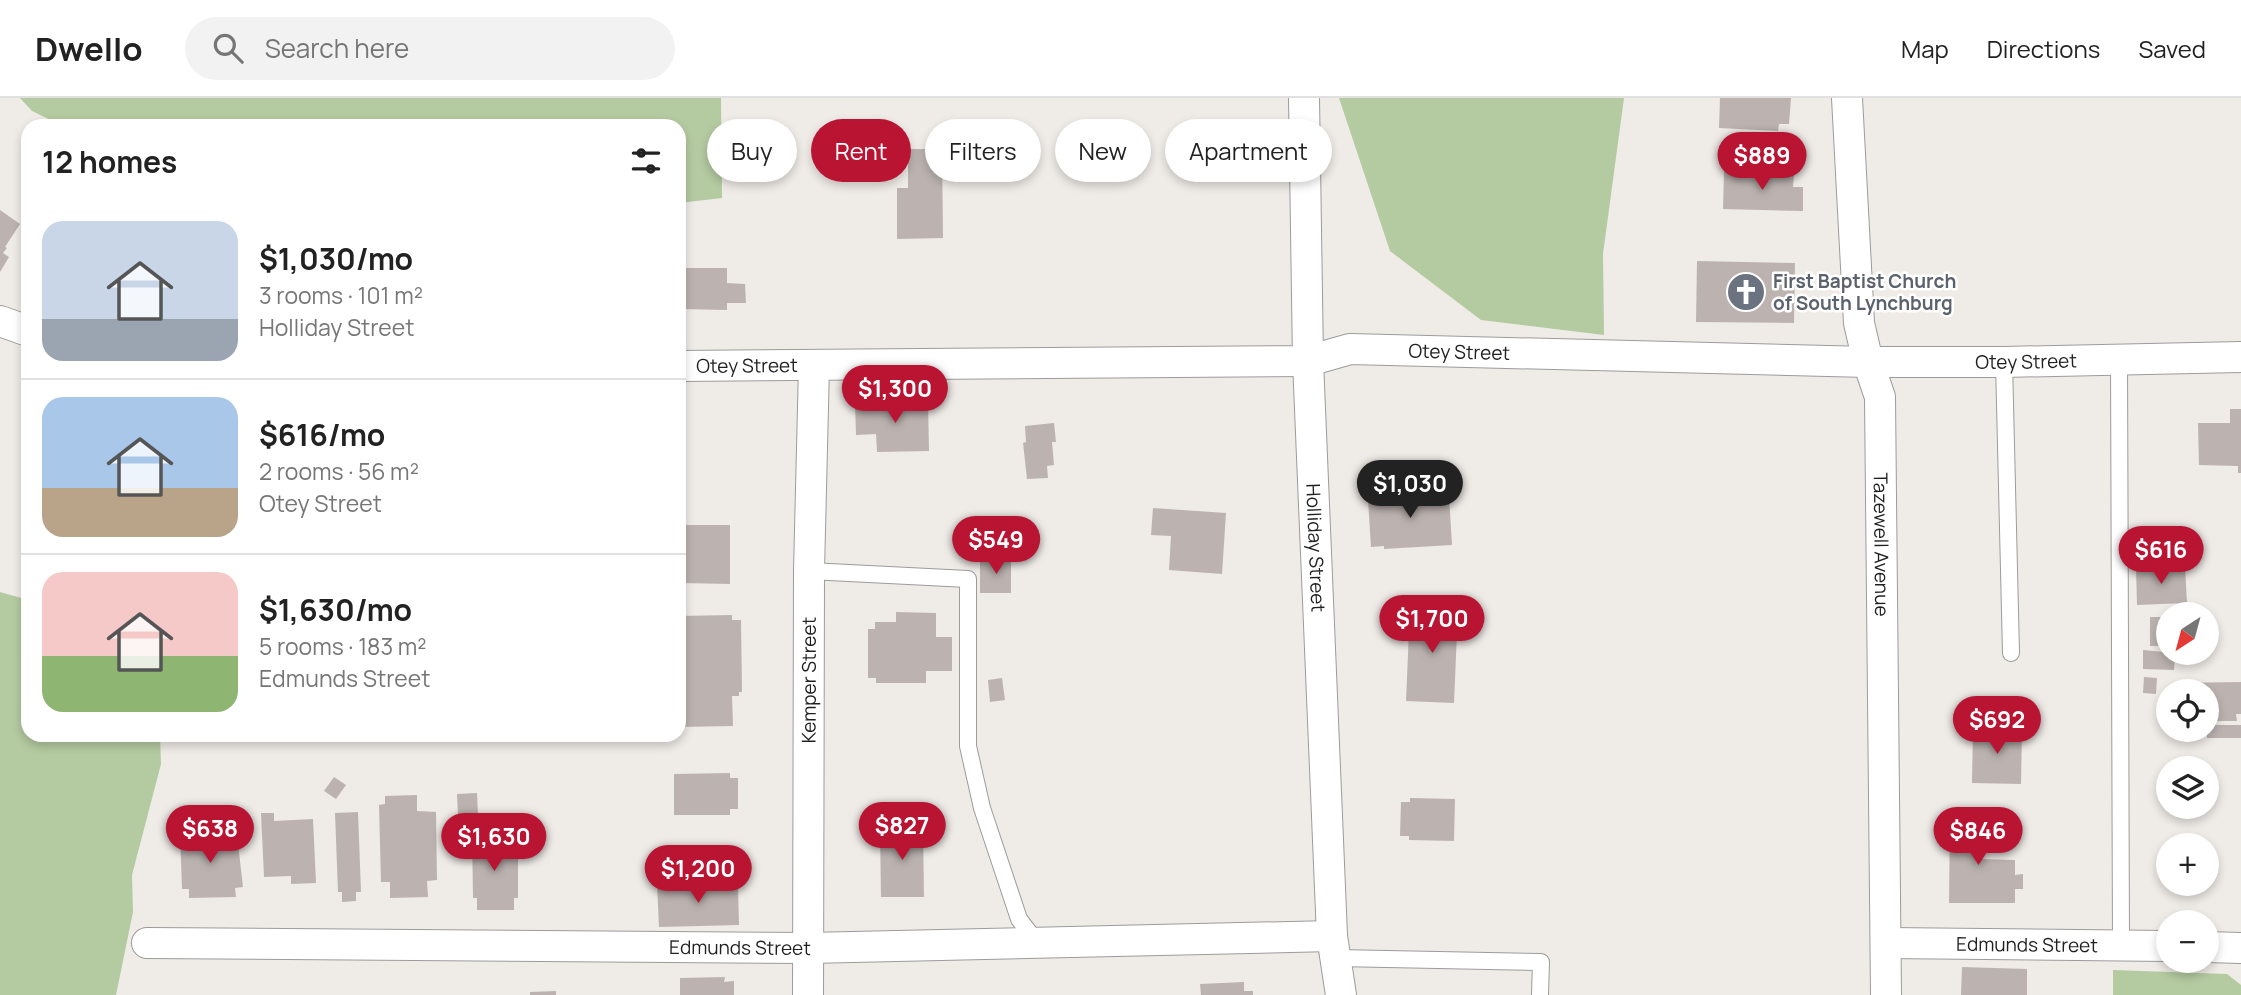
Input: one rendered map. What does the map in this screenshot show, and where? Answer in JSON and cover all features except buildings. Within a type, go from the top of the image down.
[{"type":"street","name":"Holliday Street","points":[[1304,98],[1308,361],[1334,947],[1340,995]]},
{"type":"street","name":"Tazewell Avenue","points":[[1847,98],[1859,323],[1880,397],[1886,995]]},
{"type":"street","points":[[0,321],[21,328]]},
{"type":"street","name":"Otey Street","points":[[686,366],[1308,361],[1350,349],[1868,362],[2241,357]]},
{"type":"street","name":"Kemper Street","points":[[808,995],[809,571],[814,366]]},
{"type":"street","name":"Edmunds Street","points":[[147,943],[808,948],[1038,944],[1334,947]]},
{"type":"street","name":"Edmunds Street","points":[[1887,943],[2156,946]]},
{"type":"street","points":[[2219,947],[2241,948]]},
{"type":"lane","points":[[2119,358],[2121,945]]},
{"type":"lane","points":[[2004,362],[2011,653]]},
{"type":"lane","points":[[809,571],[968,579],[968,747],[982,808],[1019,919],[1038,944]]},
{"type":"lane","points":[[1334,947],[1541,962],[1540,995]]},
{"type":"green space","points":[[20,98],[721,98],[721,119],[707,119],[707,182],[722,182],[722,198],[686,202],[686,119],[49,119],[32,111]]},
{"type":"green space","points":[[1339,98],[1624,98],[1603,254],[1604,335],[1481,320],[1390,251]]},
{"type":"green space","points":[[0,592],[21,598],[21,742],[160,742],[161,764],[132,875],[133,912],[116,995],[0,995]]},
{"type":"green space","points":[[2113,970],[2227,974],[2241,985],[2241,995],[2113,995]]},
{"type":"place","name":"First Baptist Church of South Lynchburg","points":[[1746,292]]}]
